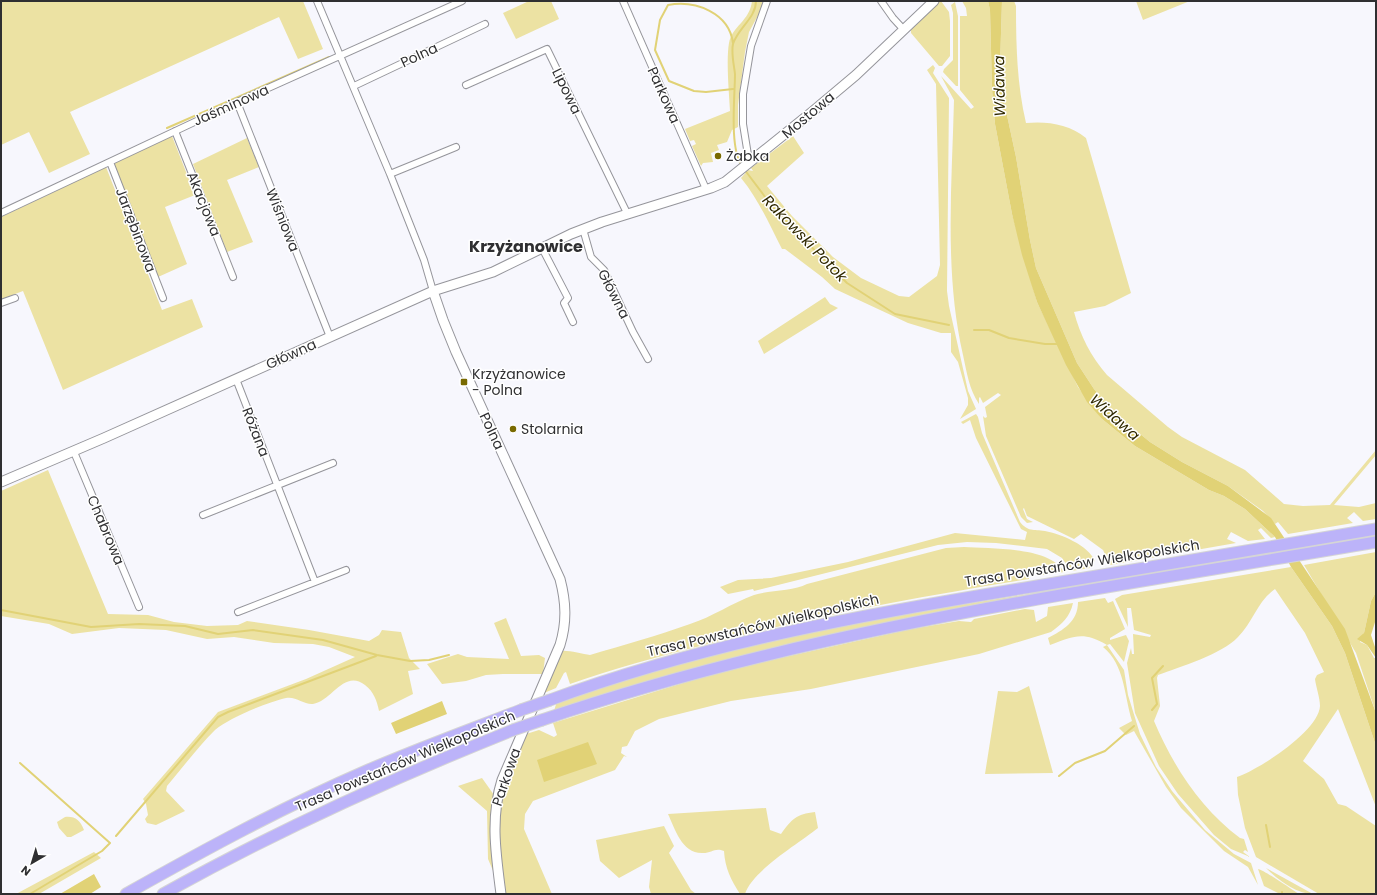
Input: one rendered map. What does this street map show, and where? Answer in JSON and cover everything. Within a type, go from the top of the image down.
[{"type":"highway","name":"Trasa Powstańców Wielkopolskich","points":[[126,894],[196,854],[280,811],[430,744],[602,681],[656,665],[766,637],[902,608],[1376,529]]},
{"type":"highway","name":"Trasa Powstańców Wielkopolskich","points":[[163,894],[278,833],[368,790],[513,730],[615,695],[766,655],[905,625],[1043,599],[1376,542]]},
{"type":"street","name":"Polna","points":[[317,1],[390,174],[424,260],[433,291],[456,352],[560,579],[566,602],[565,622],[560,645],[552,666]]},
{"type":"street","name":"Jaśminowa","points":[[1,213],[237,102],[341,57],[462,1]]},
{"type":"street","name":"Parkowa","points":[[623,1],[706,189]]},
{"type":"street","points":[[749,163],[743,124],[743,94],[752,46],[767,1]]},
{"type":"street","points":[[882,1],[892,18],[904,30]]},
{"type":"street","name":"Mostowa","points":[[706,189],[725,182],[823,103],[934,1]]},
{"type":"street","name":"Polna","points":[[354,86],[485,24]]},
{"type":"street","name":"Lipowa","points":[[466,85],[547,49],[627,213]]},
{"type":"street","name":"Wiśniowa","points":[[237,102],[330,337]]},
{"type":"street","name":"Akacjowa","points":[[175,131],[233,277]]},
{"type":"street","points":[[390,174],[456,147]]},
{"type":"street","name":"Jarzębinowa","points":[[110,162],[163,298]]},
{"type":"street","name":"Główna","points":[[1,482],[74,452],[433,291],[493,272],[583,229],[627,213],[706,189]]},
{"type":"street","name":"Główna","points":[[583,229],[592,257],[604,270],[633,332],[648,359]]},
{"type":"street","points":[[542,248],[568,298],[564,303],[573,322]]},
{"type":"street","points":[[1,304],[15,298]]},
{"type":"street","name":"Różana","points":[[236,379],[315,582]]},
{"type":"street","name":"Chabrowa","points":[[74,452],[139,607]]},
{"type":"street","points":[[203,515],[334,463]]},
{"type":"street","points":[[238,612],[346,570]]},
{"type":"street","name":"Parkowa","points":[[501,894],[495,840],[494,821],[496,802],[502,780],[552,666]]},
{"type":"shaded area","points":[[1,1],[303,1],[323,49],[298,59],[279,17],[70,112],[90,154],[49,173],[29,132],[1,145]]},
{"type":"shaded area","points":[[529,1],[551,1],[559,19],[516,39],[503,13]]},
{"type":"shaded area","points":[[752,1],[763,1],[761,10],[749,32],[745,52],[738,105],[738,127],[732,130],[727,142],[717,145],[719,150],[711,153],[713,162],[703,163],[701,166],[692,146],[696,144],[694,140],[690,141],[685,129],[730,111],[728,67],[729,43],[734,32],[748,14]]},
{"type":"shaded area","points":[[941,1],[949,12],[950,56],[942,66],[939,66],[911,33],[911,30],[938,2]]},
{"type":"shaded area","points":[[962,1],[988,1],[990,10],[992,89],[995,124],[1012,214],[1037,302],[1078,387],[1102,419],[1135,446],[1209,490],[1224,496],[1245,509],[1275,537],[1271,538],[1261,528],[1258,530],[1265,539],[1248,541],[1231,532],[1227,539],[1236,543],[1110,565],[1103,550],[1081,534],[1074,539],[1027,516],[1024,508],[1023,509],[1027,519],[1033,522],[1027,523],[1021,517],[986,436],[983,416],[985,418],[987,417],[985,407],[1001,395],[998,393],[983,403],[980,397],[979,404],[973,393],[963,355],[953,292],[951,260],[951,196],[954,100],[941,76],[971,109],[974,107],[960,90],[960,16],[967,16],[966,8]]},
{"type":"shaded area","points":[[1002,1],[1014,1],[1016,6],[1018,65],[1026,123],[1058,124],[1072,129],[1086,138],[1131,293],[1105,306],[1074,312],[1079,329],[1096,361],[1107,375],[1168,427],[1182,437],[1245,470],[1284,504],[1303,506],[1330,505],[1376,450],[1376,455],[1334,505],[1359,507],[1376,503],[1376,519],[1363,521],[1354,512],[1347,518],[1353,523],[1288,534],[1278,522],[1275,524],[1263,511],[1228,486],[1182,462],[1150,442],[1118,416],[1094,389],[1077,363],[1036,268],[1016,157],[1002,92],[1000,66]]},
{"type":"shaded area","points":[[1136,1],[1190,1],[1143,20]]},
{"type":"shaded area","points":[[955,2],[958,16],[958,86],[956,86],[943,72],[953,60],[953,13],[951,5]]},
{"type":"shaded area","points":[[933,65],[935,68],[933,73],[949,98],[947,291],[968,391],[976,409],[960,419],[968,405],[968,398],[958,362],[951,352],[951,333],[941,333],[908,323],[835,289],[822,277],[785,249],[782,249],[768,221],[741,178],[748,170],[753,171],[751,168],[793,136],[804,153],[767,186],[792,216],[833,257],[861,278],[899,296],[909,297],[937,276],[940,265],[936,84],[927,70]]},
{"type":"shaded area","points":[[172,136],[195,195],[165,207],[187,264],[158,277],[113,164]]},
{"type":"shaded area","points":[[247,138],[259,167],[227,180],[253,242],[227,252],[193,164]]},
{"type":"shaded area","points":[[106,167],[162,310],[192,299],[203,327],[63,390],[23,291],[2,299],[1,217]]},
{"type":"shaded area","points":[[825,297],[830,304],[838,308],[764,354],[758,341]]},
{"type":"shaded area","points":[[976,414],[982,433],[1020,522],[1028,529],[1045,531],[1059,535],[1080,545],[1095,561],[1089,564],[1090,568],[1071,571],[1062,558],[1047,549],[996,543],[967,542],[938,545],[754,591],[753,589],[728,594],[720,587],[738,580],[771,578],[848,562],[955,533],[1025,540],[1027,532],[1021,529],[976,438],[970,420],[963,424],[961,422]]},
{"type":"shaded area","points":[[48,470],[108,614],[148,615],[174,622],[207,626],[238,625],[247,621],[369,641],[379,635],[382,630],[401,632],[409,658],[420,669],[408,671],[413,694],[379,711],[375,697],[371,691],[358,681],[351,681],[338,687],[320,702],[310,704],[293,698],[286,698],[259,707],[229,720],[215,730],[167,786],[166,791],[185,811],[156,825],[147,823],[145,819],[148,815],[146,804],[143,799],[218,712],[306,679],[355,657],[329,647],[313,644],[274,643],[234,637],[207,639],[166,630],[119,628],[72,634],[49,624],[1,616],[1,491]]},
{"type":"shaded area","points":[[964,547],[1018,550],[1033,553],[1046,557],[1057,564],[1064,572],[1043,575],[1035,567],[1028,567],[1029,579],[905,600],[782,626],[651,659],[570,684],[566,672],[556,688],[544,693],[562,651],[590,655],[698,621],[754,595],[795,588],[946,548]]},
{"type":"shaded area","points":[[1376,552],[1376,592],[1371,601],[1364,633],[1360,642],[1367,645],[1374,658],[1376,658],[1376,713],[1356,653],[1304,565]]},
{"type":"shaded area","points":[[1291,567],[1332,626],[1345,653],[1376,746],[1376,807],[1338,709],[1303,761],[1324,779],[1338,804],[1346,806],[1376,826],[1376,894],[1319,894],[1256,857],[1245,828],[1238,795],[1237,777],[1247,773],[1272,758],[1299,738],[1310,727],[1317,716],[1320,706],[1315,679],[1317,675],[1324,672],[1305,633],[1275,589],[1259,606],[1248,625],[1231,643],[1222,649],[1200,659],[1158,675],[1157,678],[1160,706],[1154,721],[1170,754],[1190,786],[1213,814],[1240,838],[1244,839],[1248,852],[1245,850],[1243,852],[1250,857],[1231,849],[1214,835],[1178,794],[1159,766],[1135,713],[1127,663],[1131,648],[1132,654],[1134,654],[1133,634],[1150,637],[1151,635],[1134,630],[1131,608],[1127,608],[1128,627],[1115,599],[1122,595]]},
{"type":"shaded area","points":[[1037,594],[890,622],[703,666],[554,711],[557,701],[730,650],[881,618]]},
{"type":"shaded area","points":[[1105,598],[1108,603],[1113,601],[1125,629],[1110,638],[1110,640],[1126,635],[1129,641],[1124,662],[1110,644],[1107,645],[1085,636],[1072,637],[1050,645],[1048,638],[1069,624],[1075,615],[1078,602]]},
{"type":"shaded area","points":[[1073,603],[1072,608],[1065,620],[1051,632],[979,654],[811,689],[731,701],[659,719],[635,731],[627,746],[622,747],[621,753],[627,757],[624,756],[615,770],[533,801],[525,814],[524,829],[552,894],[497,894],[494,873],[488,859],[487,811],[458,786],[482,778],[499,802],[526,734],[539,730],[554,737],[557,735],[553,723],[709,675],[757,663],[911,629],[959,621],[971,622],[974,619],[1025,609],[1034,610],[1036,622],[1047,616],[1048,607]]},
{"type":"shaded area","points":[[506,618],[521,656],[539,655],[545,658],[543,674],[486,675],[466,681],[442,684],[427,664],[458,654],[467,657],[509,659],[494,623]]},
{"type":"shaded area","points":[[1107,645],[1124,670],[1128,695],[1140,734],[1156,767],[1172,791],[1205,830],[1234,854],[1251,863],[1258,885],[1248,867],[1224,851],[1181,808],[1166,787],[1134,731],[1126,735],[1119,728],[1132,721],[1120,671],[1116,662],[1103,647]]},
{"type":"shaded area","points":[[1029,686],[1053,773],[985,774],[998,691],[1017,692]]},
{"type":"shaded area","points":[[766,808],[770,830],[781,834],[795,818],[803,814],[815,812],[818,828],[766,867],[749,885],[745,894],[740,894],[731,879],[727,868],[724,851],[716,850],[703,853],[690,849],[680,840],[668,814]]},
{"type":"shaded area","points":[[65,817],[77,819],[84,830],[71,837],[67,837],[59,828],[57,822]]},
{"type":"shaded area","points":[[664,826],[674,846],[669,853],[691,890],[696,894],[651,894],[649,887],[652,860],[619,878],[600,861],[596,840]]},
{"type":"shaded area","points":[[94,852],[101,858],[39,894],[16,894]]},
{"type":"shaded area","points":[[1266,868],[1313,894],[1294,889],[1281,881]]},
{"type":"shaded area","points":[[1258,869],[1272,876],[1299,894],[1280,894],[1264,886]]},
{"type":"water","name":"Widawa","points":[[988,1],[1002,1],[1000,66],[1002,92],[1016,157],[1036,268],[1077,363],[1094,389],[1118,416],[1150,442],[1182,462],[1228,486],[1271,518],[1345,629],[1376,713],[1376,746],[1345,653],[1332,626],[1291,567],[1275,537],[1245,509],[1224,496],[1209,490],[1135,446],[1102,419],[1087,402],[1066,365],[1037,302],[1022,255],[1012,214],[995,124],[992,89],[990,10]]},
{"type":"water","points":[[1376,592],[1376,619],[1371,635],[1376,650],[1376,658],[1367,645],[1357,639],[1364,633],[1371,601]]},
{"type":"water","points":[[442,701],[447,714],[396,734],[391,723]]},
{"type":"water","points":[[588,742],[597,764],[544,782],[537,760]]},
{"type":"water","points":[[94,874],[101,887],[90,894],[60,894]]},
{"type":"waterway","name":"Rakowski Potok","points":[[742,166],[735,147],[735,74],[732,48],[735,38],[753,13],[756,1]]},
{"type":"waterway","points":[[733,43],[730,33],[718,16],[700,7],[679,4],[668,5],[660,20],[655,50],[669,81],[694,91],[706,92],[733,89]]},
{"type":"waterway","points":[[167,128],[329,57]]},
{"type":"waterway","name":"Rakowski Potok","points":[[744,169],[775,210],[847,283],[895,314],[949,325]]},
{"type":"waterway","name":"Rakowski Potok","points":[[974,330],[989,330],[1009,338],[1045,344],[1057,344]]},
{"type":"waterway","points":[[1,610],[91,627],[139,624],[185,626],[218,634],[253,630],[323,640],[377,655],[410,661],[429,660],[449,655]]},
{"type":"waterway","points":[[116,836],[218,717],[376,656]]},
{"type":"waterway","points":[[1152,710],[1157,704],[1152,678],[1163,666]]},
{"type":"waterway","points":[[1059,776],[1075,763],[1105,751],[1134,726]]},
{"type":"waterway","points":[[20,763],[110,843],[102,851],[30,894]]},
{"type":"waterway","points":[[1266,825],[1270,847]]},
{"type":"place","name":"Żabka","points":[[718,156]]},
{"type":"place","name":"Krzyżanowice - Polna","points":[[464,382]]},
{"type":"place","name":"Stolarnia","points":[[513,429]]},
{"type":"district","name":"Krzyżanowice","points":[[526,246]]}]
